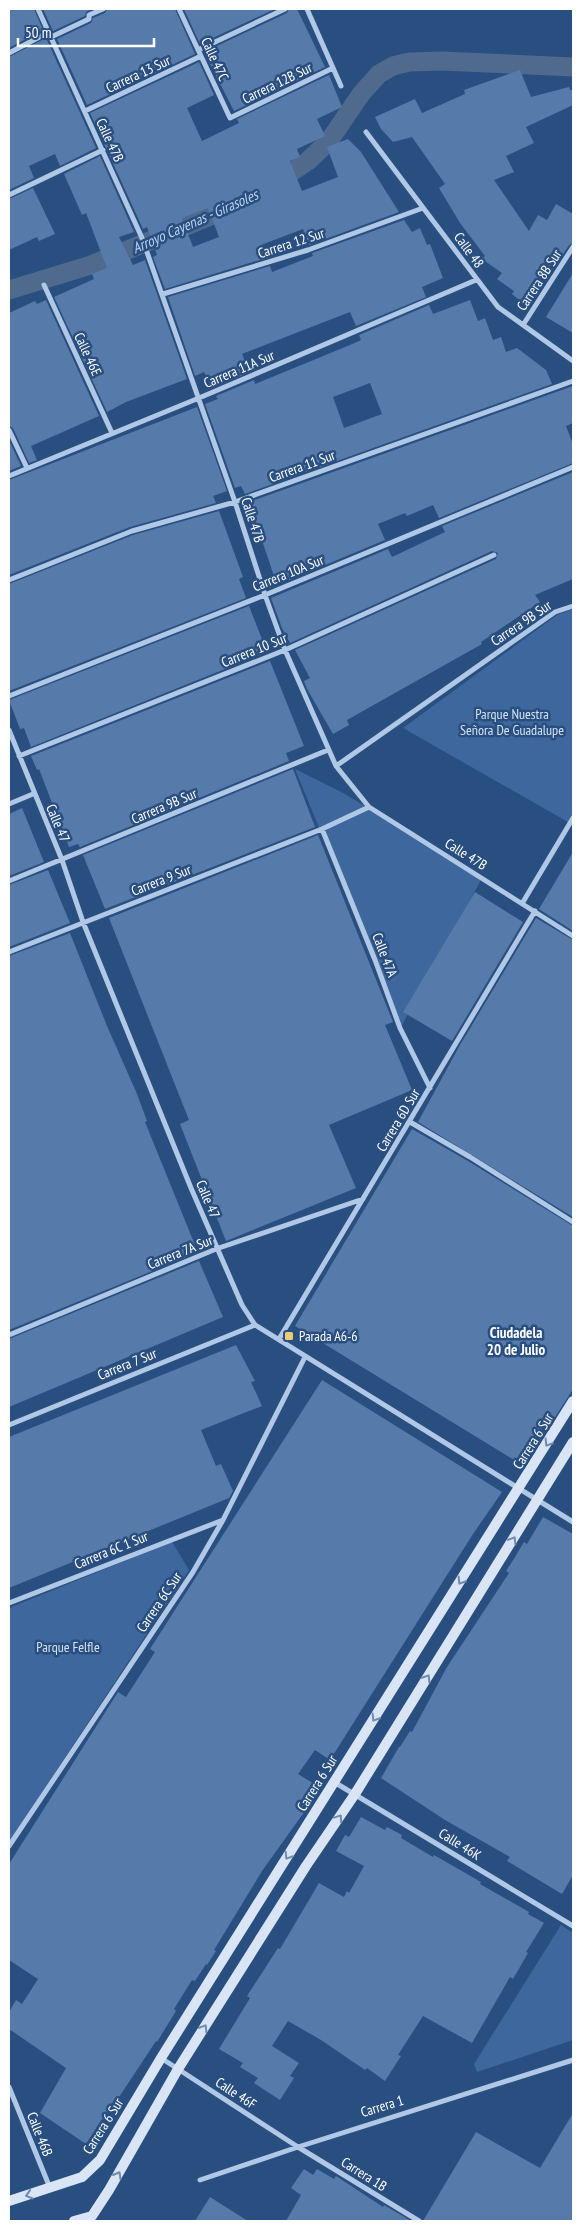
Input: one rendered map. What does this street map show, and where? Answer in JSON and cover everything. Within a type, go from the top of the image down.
[{"type":"street","name":"Calle 47B","points":[[38,9],[142,238],[235,502],[265,595],[286,650],[336,766],[369,807],[573,936]]},
{"type":"street","points":[[9,53],[89,19],[89,15],[103,9]]},
{"type":"street","name":"Calle 47C","points":[[179,9],[230,118]]},
{"type":"street","points":[[198,50],[285,9]]},
{"type":"street","points":[[307,9],[341,86]]},
{"type":"street","name":"Carrera 13 Sur","points":[[85,111],[201,56]]},
{"type":"street","name":"Carrera 12B Sur","points":[[230,118],[333,68]]},
{"type":"street","name":"Calle 48","points":[[366,132],[498,307],[573,361]]},
{"type":"street","points":[[9,195],[102,150]]},
{"type":"street","name":"Carrera 12 Sur","points":[[163,294],[308,250],[424,208]]},
{"type":"street","name":"Carrera 8B Sur","points":[[523,325],[573,247]]},
{"type":"street","name":"Carrera 11A Sur","points":[[9,476],[199,398],[476,280]]},
{"type":"street","name":"Calle 46E","points":[[44,285],[112,433]]},
{"type":"street","name":"Carrera 11 Sur","points":[[9,580],[132,531],[235,502],[573,381]]},
{"type":"street","points":[[9,430],[27,468]]},
{"type":"street","name":"Carrera 10A Sur","points":[[9,696],[265,595],[573,467]]},
{"type":"street","name":"Carrera 10 Sur","points":[[19,756],[286,650],[494,555]]},
{"type":"street","name":"Carrera 9B Sur","points":[[336,766],[555,612],[573,606]]},
{"type":"street","name":"Calle 47","points":[[9,730],[33,794],[62,860],[83,922],[216,1248],[242,1305],[254,1325]]},
{"type":"street","name":"Carrera 9B Sur","points":[[9,881],[328,750]]},
{"type":"street","points":[[9,804],[33,794]]},
{"type":"street","name":"Carrera 9 Sur","points":[[9,952],[322,829],[369,807]]},
{"type":"street","points":[[522,902],[573,818]]},
{"type":"street","name":"Calle 47A","points":[[322,829],[376,960],[400,1028],[430,1088]]},
{"type":"street","name":"Carrera 6D Sur","points":[[279,1339],[535,911]]},
{"type":"street","points":[[410,1122],[470,1157],[573,1222]]},
{"type":"street","name":"Carrera 7A Sur","points":[[9,1335],[216,1248],[364,1199]]},
{"type":"street","points":[[254,1325],[537,1502],[573,1522]]},
{"type":"street","name":"Carrera 7 Sur","points":[[9,1424],[254,1325]]},
{"type":"street","name":"Carrera 6C Sur","points":[[9,1846],[193,1572],[223,1520],[305,1357]]},
{"type":"street","name":"Carrera 6 Sur","points":[[50,2189],[82,2177],[100,2160],[161,2058],[573,1402]]},
{"type":"street","points":[[74,2221],[92,2216],[109,2190],[178,2069],[306,1866],[355,1794],[573,1442]]},
{"type":"street","name":"Carrera 6C 1 Sur","points":[[9,1603],[223,1520]]},
{"type":"street","name":"Calle 46K","points":[[334,1782],[573,1926]]},
{"type":"street","name":"Calle 46F","points":[[161,2058],[298,2147]]},
{"type":"street","name":"Carrera 1","points":[[200,2180],[573,2060]]},
{"type":"street","name":"Calle 46B","points":[[9,2087],[50,2189]]},
{"type":"street","name":"Carrera 1B","points":[[298,2147],[419,2221]]},
{"type":"street","points":[[9,2201],[50,2189]]},
{"type":"green space","name":"Parque Nuestra Señora De Guadalupe","points":[[573,609],[573,813],[568,822],[403,728],[557,615]]},
{"type":"green space","points":[[295,769],[345,794],[482,878],[401,1027]]},
{"type":"green space","name":"Parque Felfle","points":[[172,1542],[189,1570],[9,1842],[9,1608]]},
{"type":"green space","points":[[561,1925],[573,1933],[573,2040],[477,2072],[474,2064]]},
{"type":"building","points":[[9,9],[34,9],[43,30],[9,48]]},
{"type":"building","points":[[43,9],[92,9],[86,12],[85,16],[53,31]]},
{"type":"building","points":[[107,9],[175,9],[195,54],[87,105],[57,39],[91,23],[93,18],[105,13]]},
{"type":"building","points":[[184,9],[275,9],[200,44]]},
{"type":"building","points":[[289,9],[297,9],[325,67],[234,111],[204,52],[287,13]]},
{"type":"building","points":[[46,38],[96,148],[60,166],[55,154],[29,166],[34,178],[9,190],[9,57]]},
{"type":"building","points":[[199,62],[214,95],[187,108],[202,141],[239,123],[237,119],[329,75],[342,107],[317,119],[325,136],[297,149],[300,157],[290,161],[302,191],[338,177],[327,147],[348,139],[361,152],[399,212],[309,245],[303,229],[261,245],[266,258],[165,289],[153,257],[157,255],[147,227],[143,229],[90,113]],"holes":[[[208,208],[219,237],[193,247],[182,218]]]},
{"type":"building","points":[[520,70],[531,97],[569,87],[570,90],[573,90],[573,105],[526,127],[534,143],[506,156],[514,172],[494,180],[529,231],[538,215],[547,220],[556,204],[573,214],[573,243],[569,245],[558,262],[524,304],[512,294],[514,291],[497,279],[502,273],[482,259],[485,256],[460,223],[439,188],[445,184],[412,137],[393,142],[381,129],[375,117],[415,99],[422,113],[465,94],[464,90]]},
{"type":"building","points":[[100,156],[134,232],[119,237],[133,265],[145,260],[187,379],[126,402],[107,412],[54,297],[94,279],[92,274],[107,268],[86,213],[82,215],[64,174]]},
{"type":"building","points":[[33,188],[55,234],[39,241],[37,237],[9,250],[9,199]]},
{"type":"building","points":[[404,220],[412,232],[420,228],[427,245],[430,244],[443,278],[422,287],[426,297],[356,326],[350,312],[242,354],[250,372],[212,388],[204,372],[195,376],[168,297],[270,266],[272,272],[313,256],[312,253]]},
{"type":"building","points":[[573,273],[573,333],[546,317]]},
{"type":"building","points":[[46,300],[99,416],[31,446],[37,460],[29,463],[13,428],[9,426],[9,313],[35,301],[37,304]]},
{"type":"building","points":[[470,300],[478,321],[485,318],[493,340],[501,337],[506,352],[517,348],[546,370],[552,384],[245,494],[241,486],[235,488],[205,404],[218,399],[216,396],[254,380],[255,384],[350,345],[361,340],[359,335],[429,305],[433,314]],"holes":[[[370,383],[382,414],[344,428],[333,397]]]},
{"type":"building","points":[[573,386],[573,423],[566,426],[573,444],[573,463],[439,518],[433,505],[407,516],[405,513],[378,524],[385,540],[277,585],[249,502]]},
{"type":"building","points":[[197,407],[227,491],[213,496],[216,503],[130,527],[9,575],[9,480]]},
{"type":"building","points":[[9,440],[21,466],[9,471]]},
{"type":"building","points":[[573,472],[573,579],[535,595],[540,602],[481,642],[482,644],[347,720],[349,725],[333,734],[307,689],[304,681],[310,678],[295,650],[496,559],[498,553],[492,551],[290,643],[282,628],[271,598],[388,549],[392,557],[445,532],[442,526]]},
{"type":"building","points":[[219,511],[243,577],[239,579],[246,598],[9,691],[9,584],[133,535]]},
{"type":"building","points":[[249,606],[267,652],[31,747],[24,728],[20,729],[9,700]]},
{"type":"building","points":[[270,661],[304,746],[286,753],[289,761],[80,847],[78,844],[69,847],[39,769],[37,770],[31,756]]},
{"type":"building","points":[[293,769],[315,827],[105,909],[83,855]]},
{"type":"building","points":[[22,808],[44,862],[9,876],[9,814]]},
{"type":"building","points":[[318,835],[393,1022],[385,1025],[412,1090],[329,1125],[356,1188],[226,1241],[180,1124],[189,1120],[109,918]]},
{"type":"building","points":[[573,852],[573,931],[539,909]]},
{"type":"building","points":[[48,870],[70,923],[9,947],[9,885]]},
{"type":"building","points":[[475,892],[523,922],[452,1041],[403,1012]]},
{"type":"building","points":[[536,918],[573,940],[573,1217],[418,1122],[460,1045]]},
{"type":"building","points":[[70,933],[107,1026],[137,1094],[147,1121],[145,1122],[197,1250],[196,1253],[9,1330],[9,956]]},
{"type":"building","points":[[412,1129],[573,1226],[573,1389],[524,1466],[295,1326]]},
{"type":"building","points":[[199,1261],[223,1317],[9,1407],[9,1339]]},
{"type":"building","points":[[236,1345],[255,1381],[251,1382],[262,1406],[201,1430],[216,1466],[221,1464],[233,1491],[229,1498],[9,1588],[9,1437]]},
{"type":"building","points":[[322,1380],[502,1492],[473,1534],[330,1760],[315,1750],[298,1774],[316,1785],[302,1809],[305,1811],[262,1871],[214,1950],[216,1951],[207,1965],[195,1981],[192,1980],[157,2042],[86,2144],[40,2113],[66,2068],[9,2029],[9,2012],[16,2000],[22,2004],[38,1979],[9,1960],[9,1864],[118,1692],[126,1697],[155,1652],[150,1649]]},
{"type":"building","points":[[543,1517],[573,1534],[573,1875],[562,1894],[507,1861],[510,1857],[445,1820],[381,1778],[399,1747],[410,1731],[412,1732],[447,1667],[509,1573],[506,1571],[524,1542],[527,1544]]},
{"type":"building","points":[[361,1817],[385,1830],[387,1827],[402,1835],[401,1838],[481,1882],[480,1884],[529,1912],[528,1914],[544,1923],[526,1952],[528,1953],[513,1979],[510,1977],[472,2043],[423,2016],[398,2055],[401,2056],[385,2081],[367,2068],[365,2070],[321,2040],[288,2021],[272,2046],[299,2063],[290,2076],[294,2078],[280,2100],[254,2083],[258,2078],[240,2067],[243,2063],[219,2049],[250,1998],[247,1996],[278,1948],[280,1949],[319,1883],[344,1897],[347,1891],[349,1893],[364,1866],[336,1851],[345,1835],[349,1837]]},
{"type":"building","points":[[573,2113],[573,2221],[423,2221],[476,2132],[540,2168]]},
{"type":"building","points":[[304,2169],[313,2175],[317,2169],[334,2179],[336,2176],[383,2207],[384,2205],[411,2221],[286,2221],[301,2195],[291,2188]]},
{"type":"building","points":[[210,2197],[232,2211],[248,2221],[195,2221]]},
{"type":"waterway","name":"Arroyo Cayenas - Girasoles","points":[[274,184],[308,161],[329,141],[361,94],[379,74],[393,66],[409,62],[442,61],[573,67]]},
{"type":"waterway","name":"Arroyo Cayenas - Girasoles","points":[[9,290],[91,265],[235,206]]},
{"type":"place","name":"Parada A6-6","points":[[289,1336]]},
{"type":"district","name":"Ciudadela 20 de Julio","points":[[516,1340]]}]
